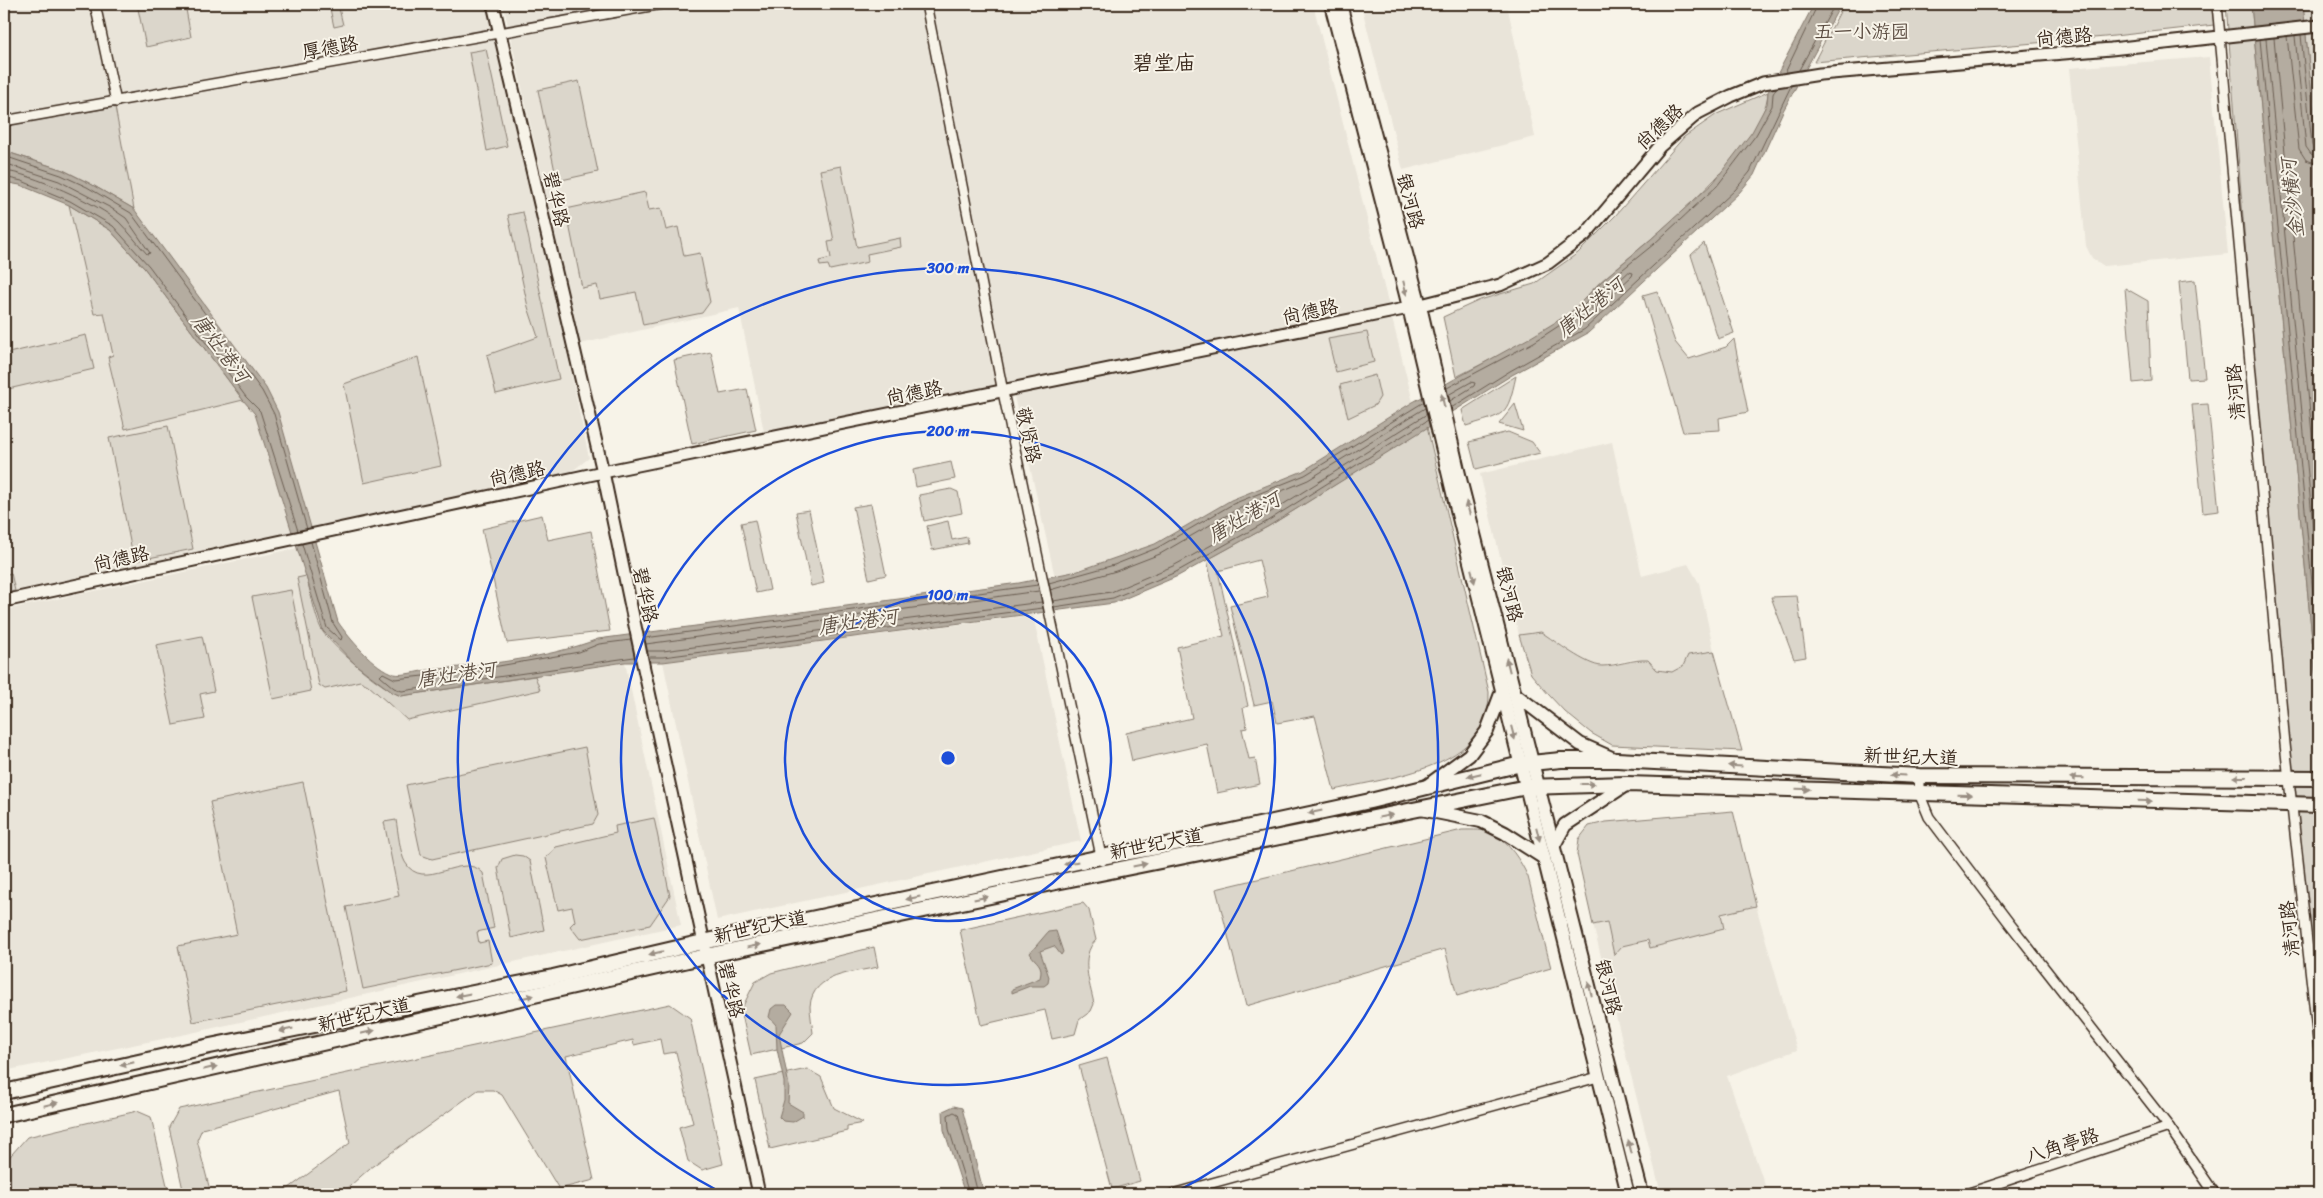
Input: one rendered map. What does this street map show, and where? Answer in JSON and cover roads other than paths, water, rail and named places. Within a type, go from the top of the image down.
[{"type":"main road","name":"银河路","points":[[1331,4],[1415,307]]},
{"type":"main road","name":"银河路","points":[[1340,4],[1443,424],[1502,691],[1554,846],[1642,1194]]},
{"type":"main road","name":"银河路","points":[[1443,424],[1461,483],[1516,695],[1527,764]]},
{"type":"main road","points":[[1425,787],[1469,755],[1487,731],[1502,691]]},
{"type":"main road","points":[[1516,695],[1580,744],[1617,760]]},
{"type":"main road","name":"新世纪大道","points":[[4,1092],[210,1046],[553,977],[703,942],[1101,857],[1157,848],[1527,764],[1561,760],[1617,760],[1919,776],[2319,778]]},
{"type":"main road","name":"新世纪大道","points":[[4,1115],[706,956],[1104,872],[1533,786],[1628,784],[2319,805]]},
{"type":"main road","points":[[1554,846],[1565,825],[1628,784]]},
{"type":"main road","name":"银河路","points":[[1533,786],[1544,858],[1628,1194]]},
{"type":"main road","points":[[1418,809],[1481,821],[1505,832],[1544,858]]},
{"type":"street","points":[[95,4],[116,102]]},
{"type":"street","name":"碧华路","points":[[493,4],[603,472],[706,956],[759,1194]]},
{"type":"street","name":"厚德路","points":[[4,122],[662,4]]},
{"type":"street","name":"敬贤路","points":[[926,4],[1003,392],[1104,872]]},
{"type":"street","name":"清河路","points":[[2217,4],[2289,777],[2319,1049]]},
{"type":"street","name":"尚德路","points":[[4,601],[603,472],[1415,307],[1500,285],[1548,263],[1585,235],[1660,146],[1698,113],[1731,96],[1763,83],[1820,74],[2111,49],[2319,26]]},
{"type":"street","points":[[1919,776],[1919,793],[1935,824],[2169,1126],[2215,1194]]},
{"type":"street","points":[[1172,1194],[1598,1077]]},
{"type":"street","name":"八角亭路","points":[[1966,1194],[2169,1126]]},
{"type":"water","name":"唐灶港河","points":[[1814,4],[1841,4],[1783,111],[1754,175],[1739,193],[1588,333],[1512,375],[1269,526],[1178,576],[1114,603],[663,662],[625,662],[401,696],[392,692],[355,664],[323,631],[255,414],[145,269],[110,230],[69,205],[20,185],[4,182],[4,151],[63,170],[134,209],[266,388],[278,412],[338,622],[355,644],[378,666],[394,674],[402,674],[536,656],[557,652],[598,639],[1019,583],[1078,571],[1155,544],[1231,500],[1303,471],[1413,402],[1569,314],[1604,279],[1713,183],[1752,132],[1767,104],[1768,92]]},
{"type":"water","name":"金沙横河","points":[[2251,4],[2303,4],[2319,171],[2319,711]]},
{"type":"water","points":[[1056,931],[1063,952],[1061,955],[1054,946],[1040,951],[1049,977],[1048,983],[1044,986],[1030,986],[1012,993],[1012,989],[1040,978],[1040,966],[1030,953],[1048,932]]},
{"type":"water","points":[[776,1005],[786,1005],[793,1012],[779,1034],[789,1086],[788,1103],[803,1112],[803,1116],[793,1122],[783,1121],[779,1117],[784,1100],[784,1082],[777,1049],[776,1025],[769,1017],[771,1009]]},
{"type":"water","points":[[954,1106],[962,1108],[984,1194],[965,1194],[944,1130],[943,1111]]},
{"type":"district","name":"碧堂庙","points":[[1164,63]]},
{"type":"park label","name":"五一小游园","points":[[1862,31]]}]
